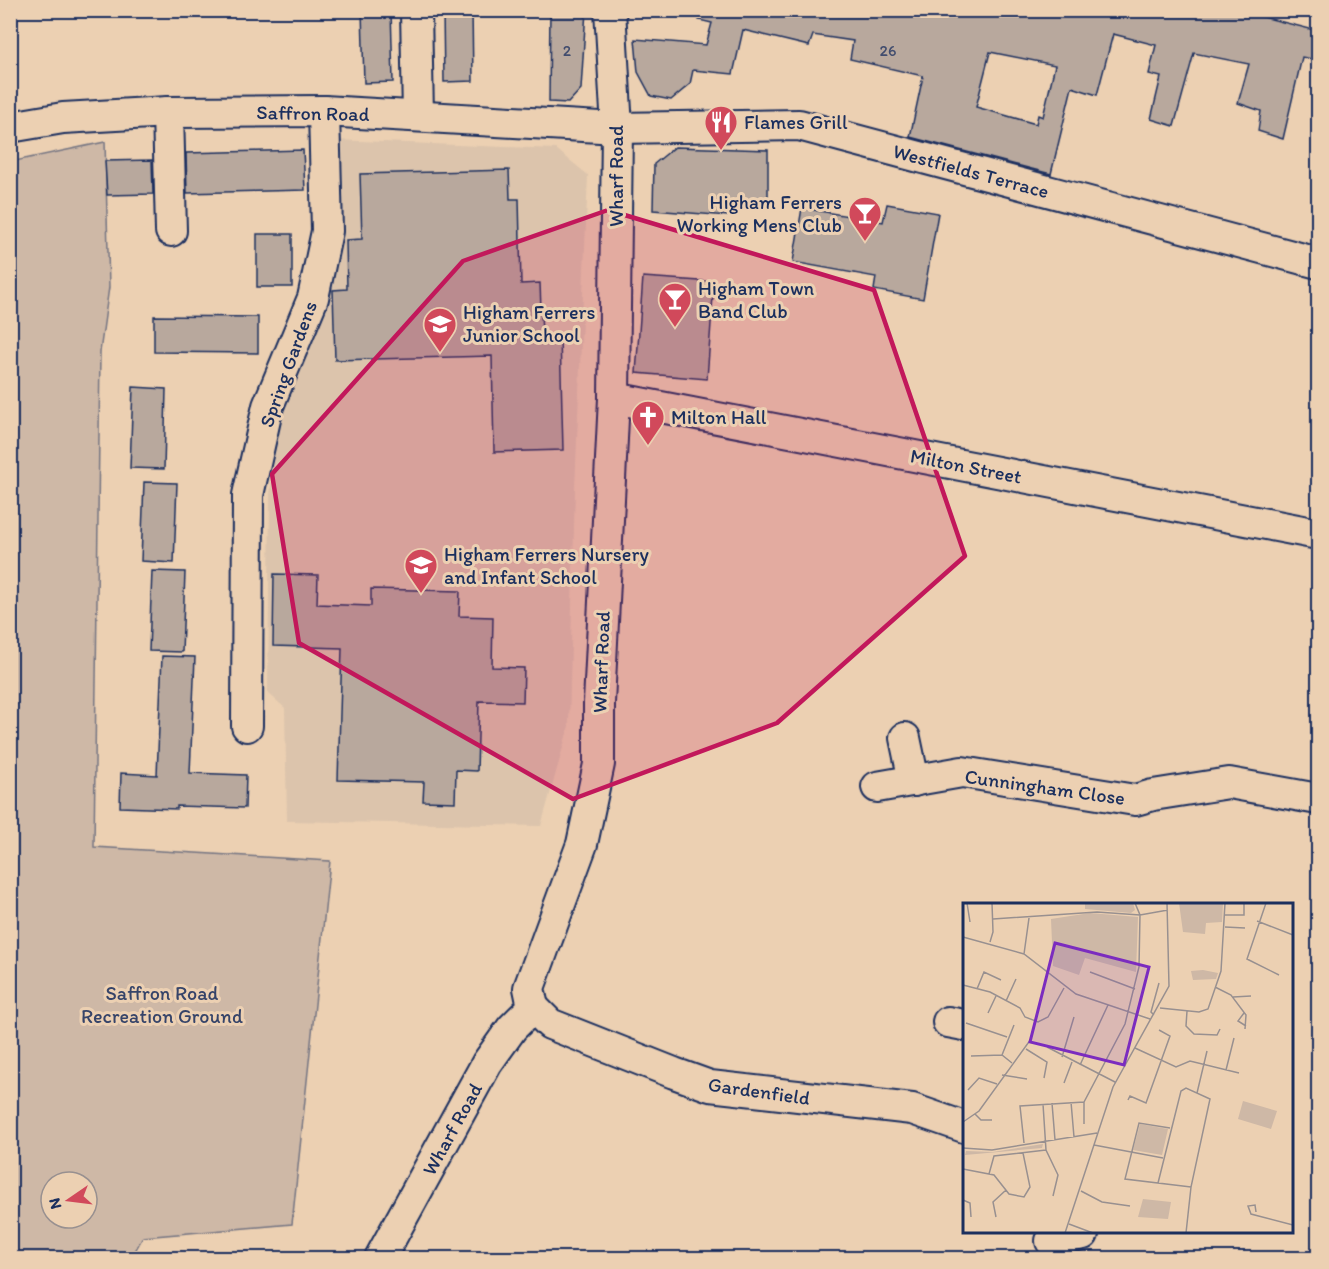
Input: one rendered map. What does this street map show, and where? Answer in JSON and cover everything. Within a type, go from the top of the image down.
[{"type":"street","points":[[416,10],[418,116]]},
{"type":"street","name":"Wharf Road","points":[[380,1258],[487,1063],[512,1028],[533,1007],[529,988],[582,844],[599,764],[599,703],[614,398],[617,128],[610,10]]},
{"type":"street","name":"Saffron Road","points":[[10,127],[63,118],[168,112],[324,111],[617,128]]},
{"type":"street","name":"Spring Gardens","points":[[247,726],[249,495],[268,406],[313,298],[327,231],[324,111]]},
{"type":"street","points":[[168,112],[171,231]]},
{"type":"street","name":"Westfields Terrace","points":[[617,128],[799,125],[1318,263]]},
{"type":"street","name":"Milton Street","points":[[614,398],[1318,534]]},
{"type":"street","points":[[905,738],[914,781]]},
{"type":"street","name":"Cunningham Close","points":[[877,787],[962,772],[1135,800],[1163,793],[1229,783],[1318,799]]},
{"type":"street","name":"Gardenfield","points":[[533,1007],[550,1024],[710,1086],[912,1109],[963,1126]]},
{"type":"street","points":[[1051,1244],[1083,1234]]},
{"type":"highlighted area","points":[[608,210],[874,290],[965,556],[777,723],[573,799],[299,643],[272,474],[463,261]]},
{"type":"shaded area","points":[[335,140],[556,149],[588,175],[575,489],[569,726],[541,826],[287,821],[285,708],[268,693],[270,494],[280,406]]},
{"type":"green space","name":"Saffron Road Recreation Ground","points":[[105,142],[109,287],[100,352],[94,847],[330,861],[292,1224],[143,1237],[131,1258],[11,1258],[10,162]]},
{"type":"building","points":[[362,10],[391,10],[393,82],[364,83]]},
{"type":"building","points":[[443,10],[472,10],[473,81],[444,82]]},
{"type":"building","points":[[550,10],[586,10],[581,89],[568,103],[549,102]]},
{"type":"building","points":[[700,10],[1236,10],[1318,31],[1318,60],[1302,57],[1283,139],[1258,131],[1261,111],[1238,103],[1249,64],[1194,53],[1174,126],[1151,119],[1161,77],[1149,74],[1156,45],[1113,34],[1097,95],[1072,87],[1051,174],[910,137],[923,76],[850,59],[853,41],[813,35],[809,46],[743,30],[733,74],[693,70],[690,84],[671,100],[651,96],[638,72],[635,39],[706,45],[712,23],[699,20]],"holes":[[[990,52],[1055,65],[1043,117],[1038,115],[1036,124],[976,107]]]},
{"type":"building","points":[[675,147],[768,150],[768,206],[727,203],[728,216],[653,210],[654,164]]},
{"type":"building","points":[[303,150],[305,190],[187,193],[186,153]]},
{"type":"building","points":[[152,160],[153,194],[107,195],[105,161]]},
{"type":"building","points":[[509,170],[510,199],[519,199],[521,284],[540,283],[542,337],[560,336],[563,450],[494,452],[492,356],[335,360],[333,290],[347,289],[346,240],[362,239],[360,174]]},
{"type":"building","name":"Higham Ferrers Working Mens Club","points":[[887,204],[938,213],[923,299],[874,290],[876,277],[793,262],[802,208],[883,222]]},
{"type":"building","points":[[257,234],[292,234],[292,287],[257,287]]},
{"type":"building","name":"Higham Town Band Club","points":[[643,277],[714,282],[707,379],[636,373]]},
{"type":"building","points":[[154,316],[258,317],[258,353],[154,352]]},
{"type":"building","points":[[133,387],[166,389],[164,469],[130,468]]},
{"type":"building","points":[[144,482],[177,483],[174,563],[141,561]]},
{"type":"building","points":[[152,571],[185,572],[182,652],[149,651]]},
{"type":"building","points":[[274,574],[318,575],[317,604],[371,606],[371,589],[460,591],[459,616],[493,617],[492,667],[524,668],[523,702],[479,701],[477,771],[456,770],[455,802],[423,801],[424,782],[338,780],[342,648],[273,646]]},
{"type":"building","points":[[162,656],[195,657],[190,773],[246,775],[245,808],[120,807],[121,773],[157,775]]},
{"type":"place","name":"Flames Grill","points":[[721,151]]},
{"type":"place","name":"Higham Ferrers Working Mens Club","points":[[865,242]]},
{"type":"place","name":"Higham Town Band Club","points":[[675,328]]},
{"type":"place","name":"Higham Ferrers Junior School","points":[[440,353]]},
{"type":"place","name":"Milton Hall","points":[[648,446]]},
{"type":"place","name":"Higham Ferrers Nursery and Infant School","points":[[421,594]]}]
